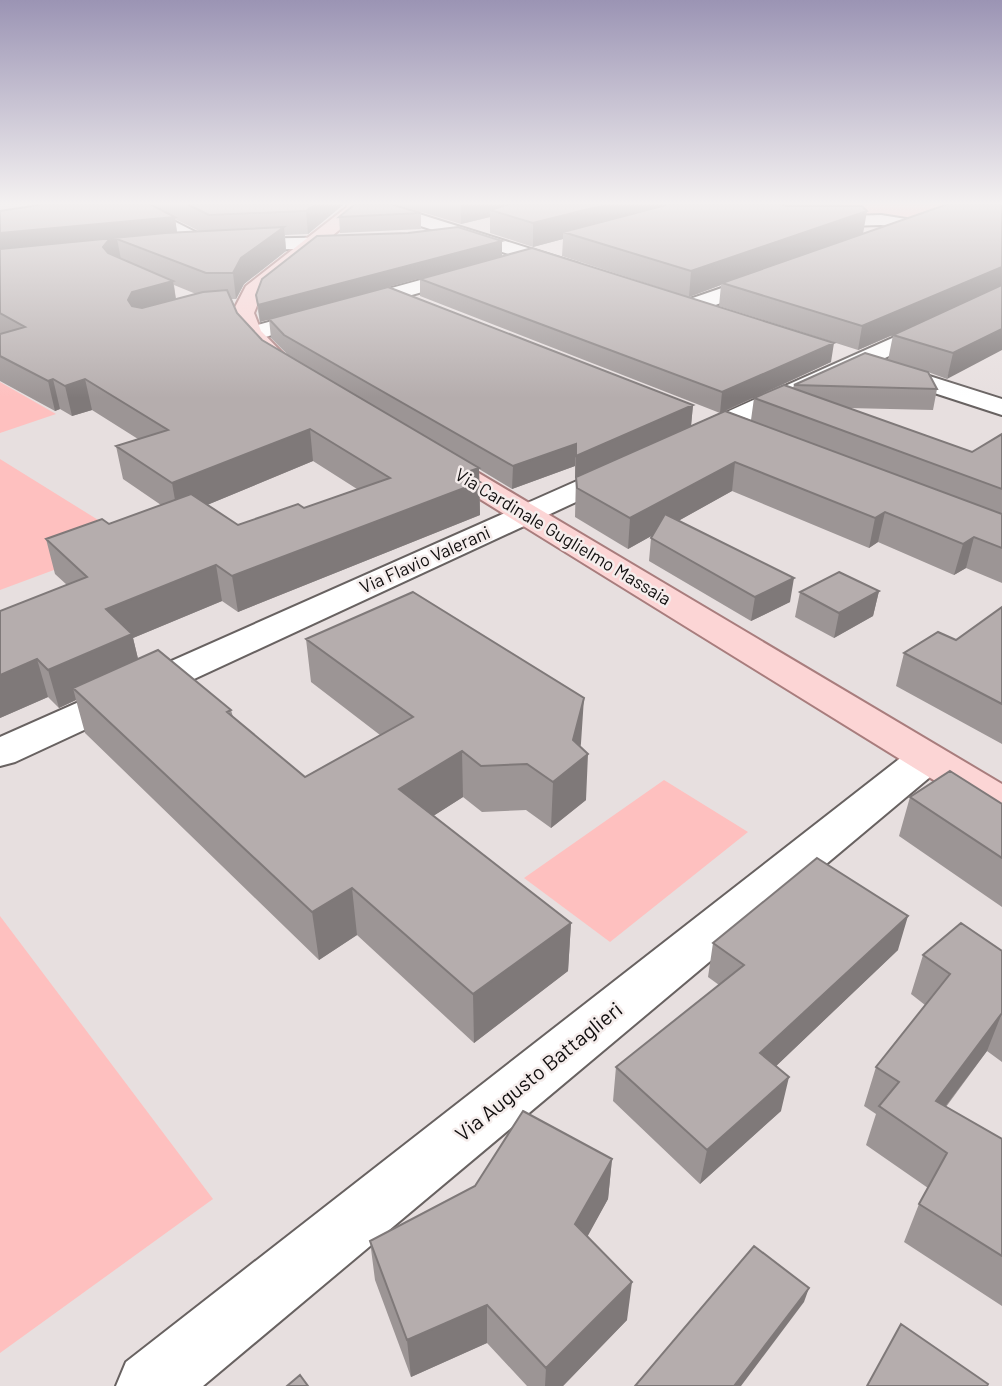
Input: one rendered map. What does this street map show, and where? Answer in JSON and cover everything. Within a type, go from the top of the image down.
[{"type":"main road","points":[[279,269],[253,290],[239,316],[276,361],[300,375]]},
{"type":"main road","name":"Via Cardinale Guglielmo Massaia","points":[[407,441],[1002,803]]},
{"type":"street","points":[[239,316],[390,295],[484,269]]},
{"type":"street","points":[[576,269],[586,272]]},
{"type":"street","points":[[727,318],[685,304],[783,273]]},
{"type":"street","points":[[390,295],[428,310]]},
{"type":"street","name":"Via Flavio Valerani","points":[[0,753],[654,456],[707,420],[859,361],[1002,295]]},
{"type":"street","points":[[823,349],[1002,407]]},
{"type":"street","points":[[707,420],[758,440]]},
{"type":"street","name":"Via Augusto Battaglieri","points":[[150,1386],[928,758]]},
{"type":"shaded area","points":[[0,382],[56,414],[0,433]]},
{"type":"shaded area","points":[[0,459],[132,541],[0,590]]},
{"type":"shaded area","points":[[664,780],[748,832],[610,942],[524,878]]},
{"type":"shaded area","points":[[0,916],[213,1199],[0,1353]]},
{"type":"building","points":[[0,269],[144,269],[173,281],[132,292],[128,300],[132,306],[142,308],[203,292],[227,290],[237,313],[262,340],[479,468],[464,473],[480,482],[232,576],[216,565],[106,609],[132,634],[48,670],[37,659],[0,675],[0,611],[87,577],[46,539],[102,519],[109,524],[191,494],[238,525],[298,504],[304,508],[390,478],[310,429],[172,483],[116,446],[168,430],[85,379],[65,386],[53,379],[48,381],[0,356],[0,334],[25,327],[0,313]]},
{"type":"building","points":[[195,269],[235,269],[233,273],[206,273]]},
{"type":"building","points":[[275,269],[396,269],[258,305],[256,295],[262,279]]},
{"type":"building","points":[[457,269],[598,269],[834,343],[722,392],[420,279]]},
{"type":"building","points":[[763,269],[998,269],[862,326],[722,283]]},
{"type":"building","points":[[1002,285],[1002,329],[953,353],[893,335]]},
{"type":"building","points":[[388,287],[693,405],[576,456],[576,444],[513,466],[284,335],[269,319]]},
{"type":"building","points":[[865,353],[928,372],[937,389],[794,385]]},
{"type":"building","points":[[784,385],[972,452],[1002,434],[1002,489],[754,398]]},
{"type":"building","points":[[725,411],[1002,514],[1002,548],[974,537],[963,544],[885,512],[875,518],[735,462],[630,518],[577,488],[576,477]]},
{"type":"building","points":[[665,514],[794,578],[755,597],[651,538]]},
{"type":"building","points":[[839,572],[879,591],[839,613],[800,592]]},
{"type":"building","points":[[413,592],[584,698],[573,740],[588,754],[553,782],[527,764],[481,766],[462,751],[399,789],[571,923],[473,994],[352,888],[312,912],[73,688],[158,650],[231,710],[227,712],[305,777],[413,717],[306,639]]},
{"type":"building","points":[[1002,607],[1002,704],[904,653],[938,632],[956,640]]},
{"type":"building","points":[[950,771],[1002,804],[1002,858],[910,797]]},
{"type":"building","points":[[817,858],[908,916],[760,1053],[789,1077],[707,1150],[616,1067],[744,965],[713,943]]},
{"type":"building","points":[[961,923],[1002,951],[1002,1013],[936,1101],[1002,1139],[1002,1256],[919,1204],[947,1153],[879,1106],[899,1082],[876,1067],[950,974],[923,955]]},
{"type":"building","points":[[523,1111],[612,1159],[575,1224],[632,1282],[546,1368],[487,1305],[407,1340],[370,1241],[475,1186]]},
{"type":"building","points":[[754,1246],[809,1288],[734,1386],[635,1386]]},
{"type":"building","points":[[901,1324],[988,1384],[987,1386],[867,1386]]},
{"type":"building","points":[[300,1375],[308,1386],[287,1386]]}]
